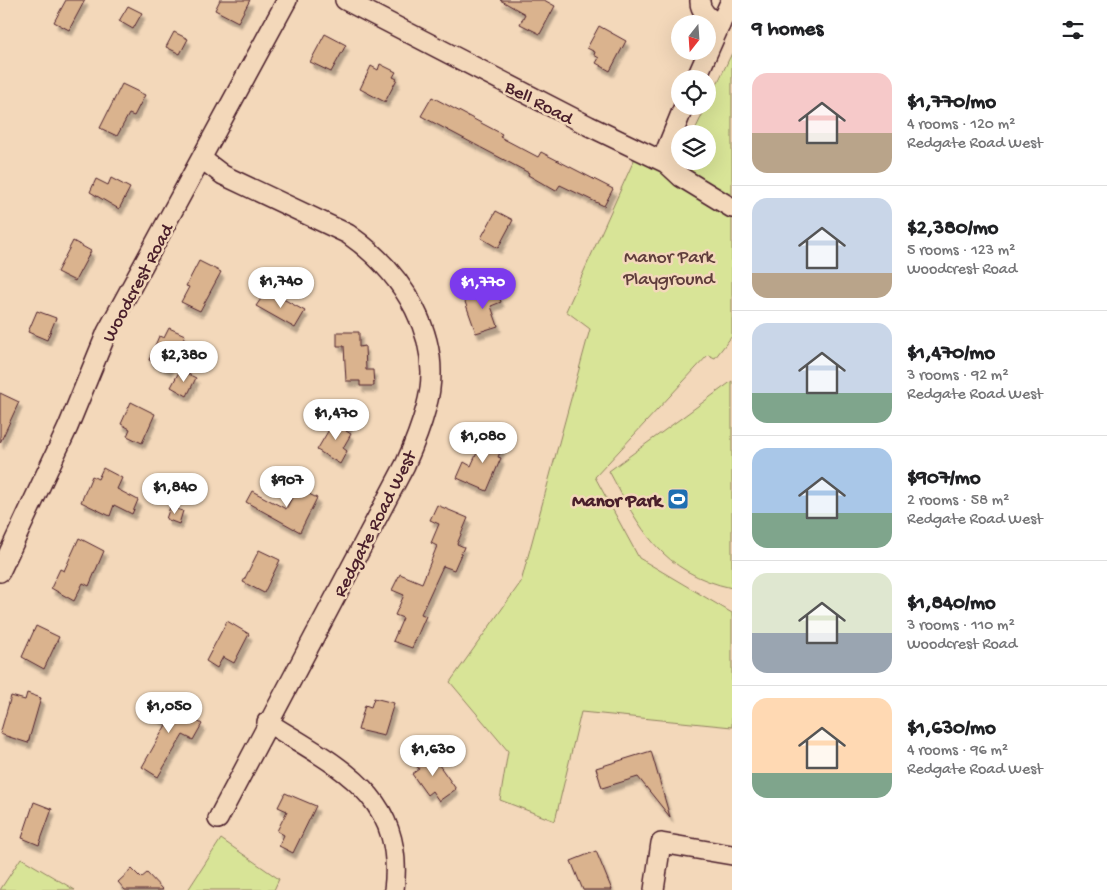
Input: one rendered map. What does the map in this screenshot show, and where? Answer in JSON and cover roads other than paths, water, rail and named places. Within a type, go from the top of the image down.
[{"type":"street","name":"Woodcrest Road","points":[[0,572],[68,427],[107,332],[288,0]]},
{"type":"street","name":"Bell Road","points":[[345,0],[588,126],[662,160],[681,177],[732,208]]},
{"type":"street","points":[[700,0],[700,4],[707,16],[720,25]]},
{"type":"street","points":[[700,70],[731,0]]},
{"type":"street","points":[[662,160],[680,115]]},
{"type":"street","name":"Redgate Road West","points":[[202,159],[223,175],[348,234],[366,246],[385,264],[406,290],[418,314],[426,339],[430,363],[427,407],[405,465],[218,819]]},
{"type":"street","points":[[268,722],[330,762],[369,793],[382,813],[392,835],[396,858],[394,890]]},
{"type":"street","points":[[654,890],[661,843],[732,854]]},
{"type":"place","name":"Manor Park","points":[[678,499]]},
{"type":"park label","name":"Manor Park Playground","points":[[669,266]]}]
